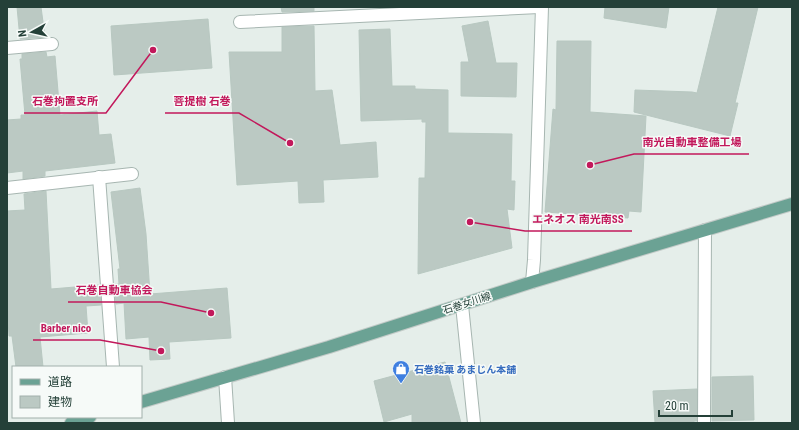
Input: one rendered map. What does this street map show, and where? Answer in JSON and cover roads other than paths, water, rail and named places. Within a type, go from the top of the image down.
[{"type":"main road","name":"石巻女川線","points":[[142,402],[329,347],[532,282],[792,204]]},
{"type":"main road","points":[[71,423],[87,418]]},
{"type":"street","points":[[240,22],[540,7],[534,260],[532,282]]},
{"type":"street","points":[[7,48],[52,44]]},
{"type":"street","points":[[7,188],[132,174]]},
{"type":"street","points":[[99,177],[113,366]]},
{"type":"street","points":[[704,423],[705,230]]},
{"type":"street","points":[[462,305],[474,423]]},
{"type":"street","points":[[225,377],[228,423]]},
{"type":"place","name":"石巻拘置支所","points":[[153,50]]},
{"type":"place","name":"菩提樹 石巻","points":[[290,143]]},
{"type":"place","name":"南光自動車整備工場","points":[[590,165]]},
{"type":"place","name":"エネオス 南光南SS","points":[[470,222]]},
{"type":"place","name":"石巻自動車協会","points":[[211,313]]},
{"type":"place","name":"Barber nico","points":[[161,351]]},
{"type":"place","name":"石巻銘菓 あまじん本舗","points":[[401,384]]}]
